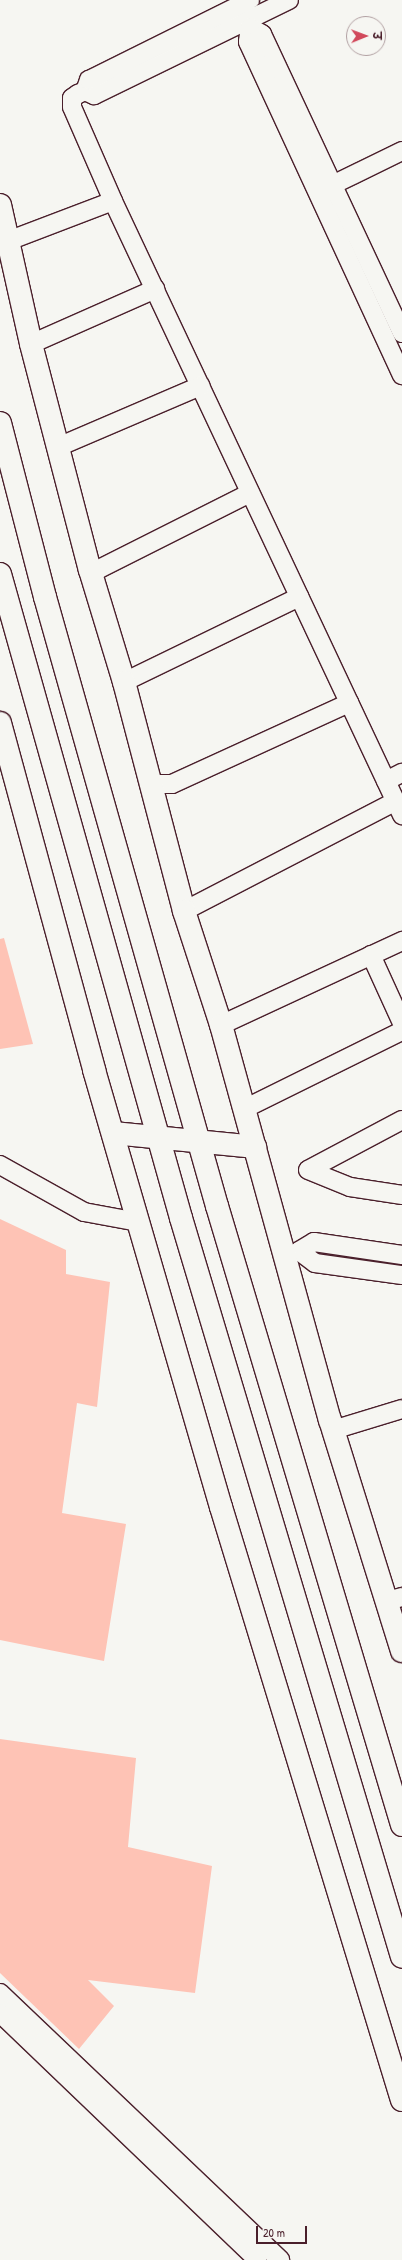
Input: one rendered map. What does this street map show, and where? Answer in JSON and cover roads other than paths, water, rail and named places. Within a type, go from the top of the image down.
[{"type":"street","points":[[184,911],[399,808],[154,289],[113,201],[72,107],[72,98],[85,91],[89,80],[250,0]]},
{"type":"street","points":[[85,91],[94,95],[248,25],[289,0]]},
{"type":"street","points":[[248,25],[248,42],[402,333]]},
{"type":"street","points":[[325,188],[402,151]]},
{"type":"street","points":[[325,188],[400,363]]},
{"type":"street","points":[[8,241],[113,201]]},
{"type":"street","points":[[0,205],[31,344],[90,570],[124,682],[184,911],[221,1025],[255,1147],[290,1249],[333,1430],[394,1599],[402,1651]]},
{"type":"street","points":[[31,344],[154,289]]},
{"type":"street","points":[[58,447],[200,386]]},
{"type":"street","points":[[0,423],[45,598],[199,1143],[402,1825]]},
{"type":"street","points":[[90,570],[99,569],[250,493]]},
{"type":"street","points":[[0,574],[160,1138],[185,1234],[402,1957]]},
{"type":"street","points":[[124,682],[300,597]]},
{"type":"street","points":[[151,784],[172,784],[349,703]]},
{"type":"street","points":[[0,723],[112,1133],[221,1507],[402,2100]]},
{"type":"street","points":[[386,781],[402,773]]},
{"type":"street","points":[[221,1025],[402,941]]},
{"type":"street","points":[[371,955],[402,1023]]},
{"type":"street","points":[[244,1109],[402,1031]]},
{"type":"street","points":[[402,1120],[308,1170],[350,1187],[402,1195]]},
{"type":"street","points":[[112,1133],[199,1143],[255,1147]]},
{"type":"street","points":[[0,1164],[84,1212],[138,1222]]},
{"type":"street","points":[[290,1249],[314,1242],[402,1256]]},
{"type":"street","points":[[290,1249],[315,1263],[402,1275]]},
{"type":"street","points":[[333,1430],[402,1409]]},
{"type":"street","points":[[0,1993],[280,2260]]},
{"type":"street","points":[[0,2013],[258,2260]]}]
